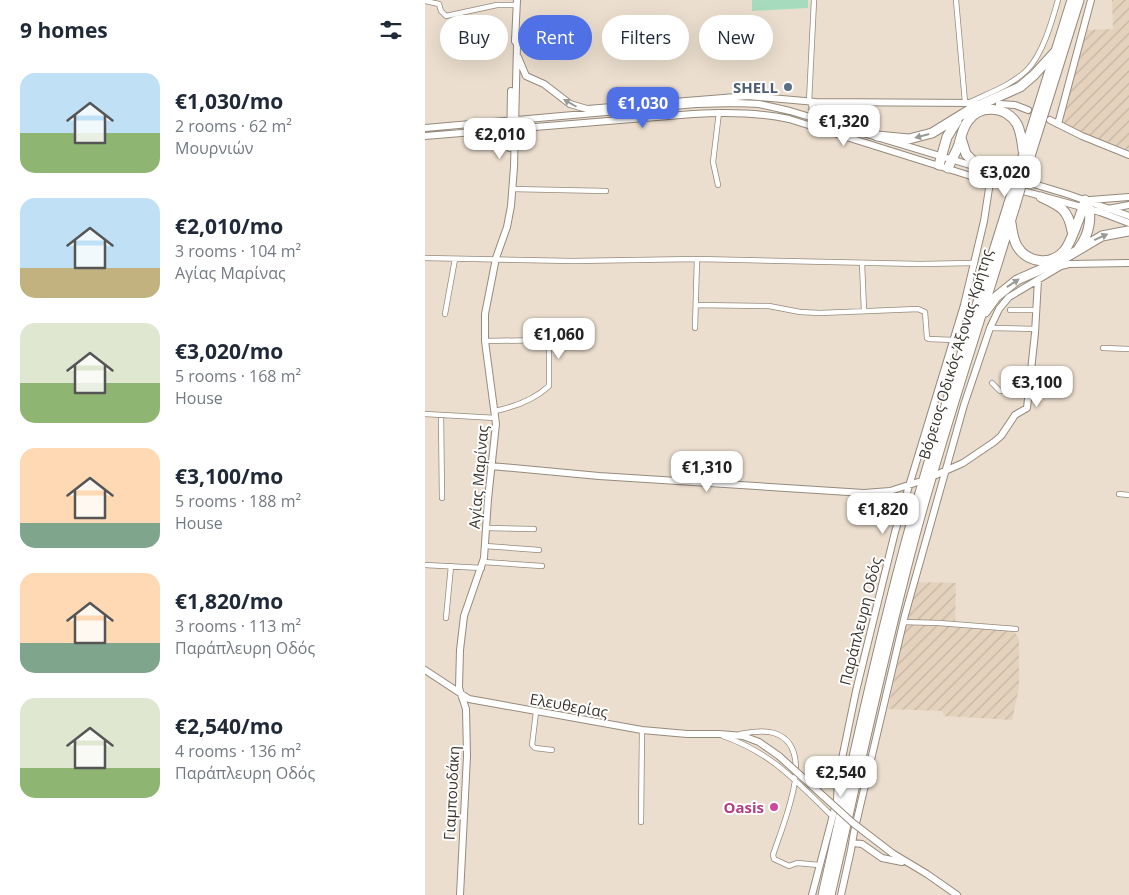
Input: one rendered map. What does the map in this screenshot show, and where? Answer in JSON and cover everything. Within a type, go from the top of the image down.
[{"type":"highway","name":"Βόρειος Οδικός Άξονας Κρήτης","points":[[1024,166],[1023,155],[1072,0]]},
{"type":"highway","name":"Βόρειος Οδικός Άξονας Κρήτης","points":[[823,895],[907,538],[937,436],[1079,0]]},
{"type":"highway","points":[[877,136],[901,139],[917,138],[933,133],[971,109],[1019,86],[1034,75],[1056,51]]},
{"type":"highway","points":[[945,163],[968,120],[976,113],[988,109],[1003,111],[1013,118],[1020,130],[1023,155]]},
{"type":"highway","points":[[945,163],[947,137],[962,115]]},
{"type":"highway","points":[[961,135],[966,154],[980,168]]},
{"type":"highway","points":[[1041,197],[1063,209],[1069,219],[1073,232]]},
{"type":"highway","name":"Βόρειος Οδικός Άξονας Κρήτης","points":[[830,895],[892,622],[943,438],[1011,221],[1012,204]]},
{"type":"highway","points":[[1078,250],[1085,240],[1090,222],[1086,205]]},
{"type":"highway","points":[[1011,221],[1014,239],[1018,248],[1028,258],[1037,261],[1048,260],[1059,256],[1065,250],[1086,205]]},
{"type":"highway","points":[[1090,222],[1103,210]]},
{"type":"highway","points":[[980,318],[996,297],[1011,283],[1058,262],[1102,236],[1129,229]]},
{"type":"street","points":[[813,117],[811,102],[814,0]]},
{"type":"street","points":[[956,0],[970,102]]},
{"type":"street","points":[[517,54],[526,76],[544,84],[570,104],[581,108],[748,96],[811,102],[970,102],[1011,82],[1027,71],[1036,59],[1058,0]]},
{"type":"street","points":[[1058,124],[1091,0]]},
{"type":"street","points":[[425,1],[438,2],[443,14],[450,16],[517,3]]},
{"type":"street","name":"Αγίας Μαρίνας","points":[[461,694],[459,682],[463,624],[467,607],[483,565],[496,415],[485,341],[486,305],[496,258],[508,220],[512,189],[512,108],[517,3]]},
{"type":"street","name":"Αγίας Μαρίνας","points":[[512,108],[517,54],[515,38]]},
{"type":"street","points":[[425,128],[686,105],[759,104],[813,117],[877,136],[990,182],[1041,197],[1086,205],[1102,200],[1129,198]]},
{"type":"street","points":[[999,104],[1015,105],[1028,110]]},
{"type":"street","points":[[497,122],[505,117],[512,108],[519,116],[527,120]]},
{"type":"street","points":[[718,185],[713,162],[719,112]]},
{"type":"street","points":[[425,136],[719,112],[757,113],[789,119],[945,163],[980,168],[1086,205],[1129,216]]},
{"type":"street","points":[[1050,120],[1089,140],[1129,155]]},
{"type":"street","points":[[497,129],[505,134],[512,143],[518,134],[529,127]]},
{"type":"street","name":"Παράπλευρη Οδός","points":[[812,895],[837,800],[838,778],[856,691],[895,532],[954,340],[975,263],[990,182]]},
{"type":"street","points":[[512,189],[606,191]]},
{"type":"street","points":[[1103,210],[1129,205]]},
{"type":"street","points":[[1103,210],[1129,229]]},
{"type":"street","points":[[425,258],[573,261],[697,259],[863,263],[975,263]]},
{"type":"street","points":[[445,314],[455,259]]},
{"type":"street","points":[[695,328],[697,259]]},
{"type":"street","points":[[863,263],[864,311]]},
{"type":"street","points":[[841,895],[903,622],[964,404],[990,328],[999,309],[1009,298],[1024,287],[1061,266],[1069,264],[1129,263]]},
{"type":"street","points":[[936,476],[963,463],[1001,436],[1013,417],[1025,410],[1029,391],[1038,280]]},
{"type":"street","points":[[696,305],[769,306],[810,312],[911,308],[922,310],[926,315],[927,338],[954,340]]},
{"type":"street","points":[[1009,310],[1037,310]]},
{"type":"street","points":[[990,328],[1035,329]]},
{"type":"street","points":[[425,414],[496,415],[533,398],[549,386],[549,340],[485,341]]},
{"type":"street","points":[[1103,348],[1129,348]]},
{"type":"street","points":[[992,383],[1001,391],[1029,391]]},
{"type":"street","points":[[441,415],[442,498]]},
{"type":"street","points":[[491,466],[599,476],[864,493],[890,491],[918,482]]},
{"type":"street","points":[[1119,494],[1129,495]]},
{"type":"street","points":[[486,528],[534,529]]},
{"type":"street","points":[[485,546],[539,550]]},
{"type":"street","points":[[425,565],[542,566]]},
{"type":"street","points":[[446,618],[451,566]]},
{"type":"street","points":[[903,622],[939,623],[1016,630]]},
{"type":"street","name":"Ελευθερίας","points":[[425,670],[469,699],[643,730],[687,734],[734,735],[759,742],[779,756],[853,823],[892,854],[927,874],[957,895]]},
{"type":"street","name":"Γιαμπουδάκη","points":[[459,895],[467,756],[466,709],[461,694]]},
{"type":"street","points":[[536,712],[532,745],[535,748],[552,750]]},
{"type":"street","points":[[641,822],[643,730]]},
{"type":"street","points":[[734,735],[770,732],[780,736],[789,743],[796,763],[796,781],[774,852],[774,859],[789,866],[797,863],[819,864]]},
{"type":"street","points":[[717,734],[756,750],[773,761],[833,817]]},
{"type":"street","points":[[853,843],[862,844],[882,858],[906,862]]},
{"type":"shaded area","points":[[1112,0],[1129,0],[1129,153],[1097,141],[1061,123],[1086,30],[1113,29]]},
{"type":"shaded area","points":[[917,582],[956,583],[955,627],[1012,631],[1016,634],[1019,639],[1019,688],[1012,720],[944,716],[942,711],[888,709]]},
{"type":"green space","points":[[752,0],[808,0],[808,8],[752,11]]},
{"type":"place","name":"SHELL","points":[[788,87]]},
{"type":"place","name":"Oasis","points":[[774,807]]}]
